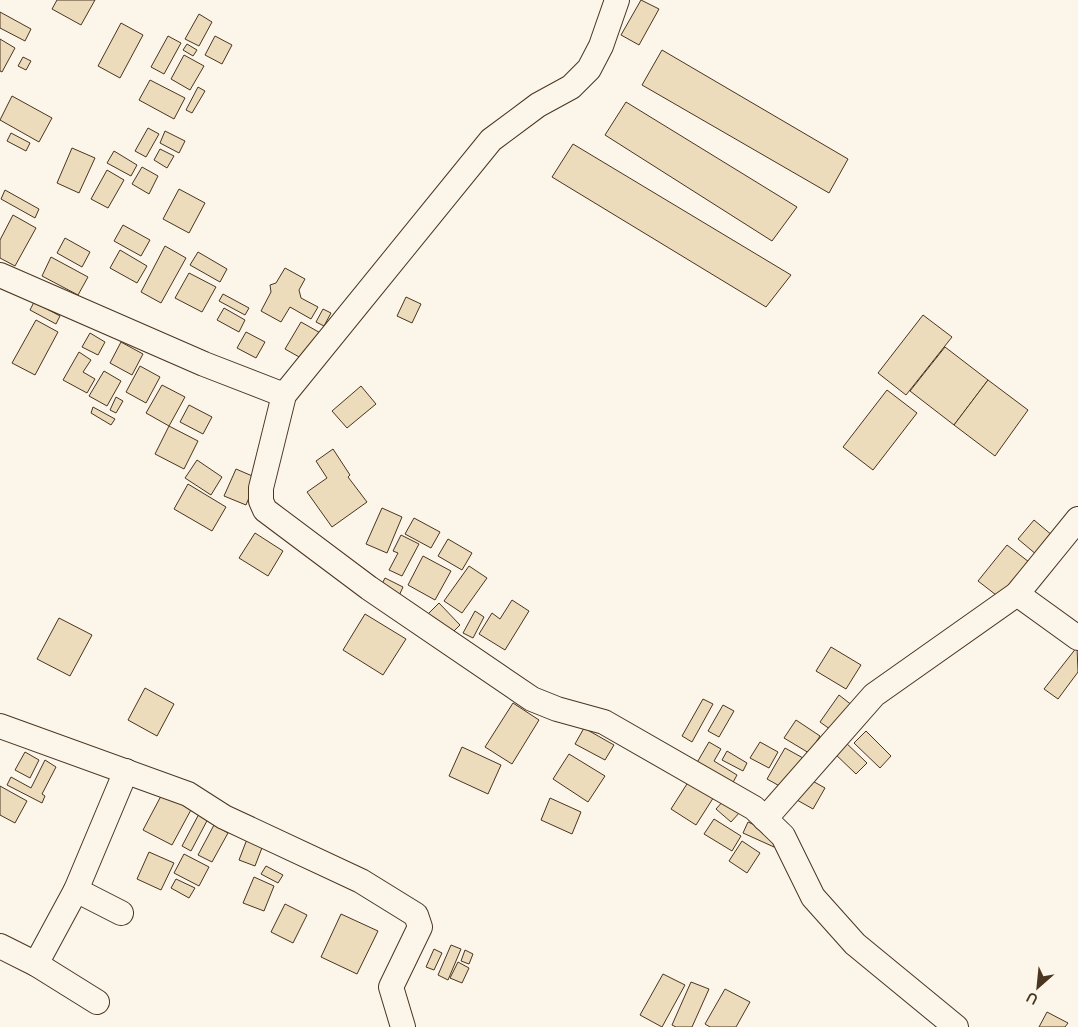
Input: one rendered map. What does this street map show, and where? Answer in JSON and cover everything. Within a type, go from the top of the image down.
[{"type":"street","points":[[617,0],[601,46],[589,69],[571,87],[538,105],[491,140],[284,395],[261,488],[261,501],[265,510],[369,588],[532,699],[557,709],[604,722],[754,808],[783,836],[813,896],[855,944],[956,1027]]},
{"type":"street","points":[[0,275],[204,364],[284,395]]},
{"type":"street","points":[[765,819],[874,694],[1017,594],[1078,519]]},
{"type":"street","points":[[1017,594],[1078,638]]},
{"type":"street","points":[[0,726],[188,794],[224,817],[361,881],[416,915],[420,927],[391,986],[403,1027]]},
{"type":"street","points":[[36,964],[76,890],[126,771]]},
{"type":"street","points":[[76,890],[122,913]]},
{"type":"street","points":[[0,946],[36,964],[97,1002]]},
{"type":"building","points":[[57,0],[95,0],[81,25],[52,9]]},
{"type":"building","points":[[641,0],[659,9],[639,45],[621,35]]},
{"type":"building","points":[[0,12],[31,29],[25,41],[0,28]]},
{"type":"building","points":[[199,14],[212,22],[199,46],[185,39]]},
{"type":"building","points":[[121,23],[143,35],[120,78],[98,66]]},
{"type":"building","points":[[168,36],[181,43],[164,74],[151,67]]},
{"type":"building","points":[[215,36],[232,45],[222,64],[205,55]]},
{"type":"building","points":[[0,39],[15,48],[2,72],[0,71]]},
{"type":"building","points":[[187,44],[197,50],[193,56],[183,50]]},
{"type":"building","points":[[662,50],[848,159],[829,193],[642,85]]},
{"type":"building","points":[[184,55],[204,66],[190,90],[171,79]]},
{"type":"building","points":[[23,57],[31,61],[26,70],[18,66]]},
{"type":"building","points":[[150,80],[185,98],[174,119],[139,100]]},
{"type":"building","points":[[198,87],[205,91],[192,113],[186,110]]},
{"type":"building","points":[[12,96],[52,118],[39,142],[0,120]]},
{"type":"building","points":[[626,102],[797,207],[772,241],[605,135]]},
{"type":"building","points":[[148,128],[159,134],[146,157],[135,151]]},
{"type":"building","points":[[165,131],[185,141],[179,153],[160,143]]},
{"type":"building","points":[[11,133],[30,143],[26,151],[7,141]]},
{"type":"building","points":[[573,144],[791,275],[766,307],[552,177]]},
{"type":"building","points":[[72,148],[95,158],[79,193],[57,183]]},
{"type":"building","points":[[160,149],[174,156],[167,168],[154,160]]},
{"type":"building","points":[[114,151],[137,165],[131,176],[107,163]]},
{"type":"building","points":[[142,167],[158,176],[149,194],[132,184]]},
{"type":"building","points":[[107,170],[124,180],[108,208],[91,199]]},
{"type":"building","points":[[179,189],[205,203],[189,233],[163,219]]},
{"type":"building","points":[[5,190],[39,209],[35,218],[1,199]]},
{"type":"building","points":[[13,215],[36,228],[15,266],[0,258],[0,240]]},
{"type":"building","points":[[123,225],[150,240],[141,256],[114,241]]},
{"type":"building","points":[[65,238],[90,252],[82,267],[57,253]]},
{"type":"building","points":[[165,246],[186,258],[161,303],[141,292]]},
{"type":"building","points":[[120,250],[147,266],[137,283],[110,268]]},
{"type":"building","points":[[198,252],[227,269],[220,282],[190,265]]},
{"type":"building","points":[[51,257],[88,277],[78,295],[42,276]]},
{"type":"building","points":[[285,268],[305,279],[299,290],[301,298],[318,307],[311,319],[290,307],[281,322],[261,311],[271,292],[270,285],[276,283]]},
{"type":"building","points":[[189,273],[216,287],[202,312],[175,298]]},
{"type":"building","points":[[223,294],[249,308],[245,315],[219,301]]},
{"type":"building","points":[[406,297],[421,304],[412,323],[397,316]]},
{"type":"building","points":[[34,302],[60,316],[56,324],[30,310]]},
{"type":"building","points":[[224,308],[245,320],[239,332],[217,320]]},
{"type":"building","points":[[323,309],[331,313],[324,326],[316,322]]},
{"type":"building","points":[[923,315],[952,337],[906,395],[878,373]]},
{"type":"building","points":[[36,320],[58,332],[35,375],[12,363]]},
{"type":"building","points":[[301,322],[324,335],[308,362],[285,349]]},
{"type":"building","points":[[246,332],[265,342],[256,358],[237,348]]},
{"type":"building","points":[[90,333],[105,342],[98,355],[82,347]]},
{"type":"building","points":[[121,342],[143,354],[132,375],[110,363]]},
{"type":"building","points":[[945,347],[988,380],[954,425],[910,391]]},
{"type":"building","points":[[79,352],[91,360],[83,372],[95,379],[87,393],[63,380]]},
{"type":"building","points":[[140,366],[160,377],[146,403],[126,392]]},
{"type":"building","points":[[104,371],[121,381],[107,406],[89,396]]},
{"type":"building","points":[[988,380],[1028,410],[995,456],[954,425]]},
{"type":"building","points":[[162,385],[185,397],[169,426],[146,413]]},
{"type":"building","points":[[361,386],[376,404],[347,428],[332,411]]},
{"type":"building","points":[[887,390],[917,413],[873,470],[843,447]]},
{"type":"building","points":[[116,397],[123,401],[116,413],[110,410]]},
{"type":"building","points":[[189,405],[212,417],[203,434],[180,422]]},
{"type":"building","points":[[93,407],[115,419],[111,425],[91,413]]},
{"type":"building","points":[[169,426],[198,441],[184,469],[155,454]]},
{"type":"building","points":[[333,449],[350,475],[348,477],[367,502],[332,527],[307,492],[327,478],[316,461]]},
{"type":"building","points":[[197,460],[222,477],[211,495],[185,478]]},
{"type":"building","points":[[236,469],[257,478],[246,505],[224,496]]},
{"type":"building","points":[[188,484],[226,507],[212,531],[174,509]]},
{"type":"building","points":[[382,508],[402,517],[387,553],[366,544]]},
{"type":"building","points":[[414,518],[440,532],[431,548],[405,534]]},
{"type":"building","points":[[1034,520],[1053,536],[1037,555],[1018,539]]},
{"type":"building","points":[[255,533],[283,551],[268,576],[239,558]]},
{"type":"building","points":[[401,535],[419,544],[402,576],[389,570],[398,553],[393,551]]},
{"type":"building","points":[[448,539],[472,553],[462,570],[438,556]]},
{"type":"building","points":[[1007,545],[1029,562],[1000,598],[978,581]]},
{"type":"building","points":[[423,556],[451,571],[435,600],[408,585]]},
{"type":"building","points":[[469,566],[487,578],[462,613],[444,601]]},
{"type":"building","points":[[385,578],[403,587],[397,600],[379,590]]},
{"type":"building","points":[[512,600],[529,611],[505,650],[479,634],[492,613],[500,619]]},
{"type":"building","points":[[439,603],[460,625],[450,635],[428,614]]},
{"type":"building","points":[[475,611],[484,617],[473,638],[463,633]]},
{"type":"building","points":[[365,614],[406,639],[383,675],[343,650]]},
{"type":"building","points":[[59,618],[92,635],[70,676],[37,659]]},
{"type":"building","points":[[831,647],[861,665],[846,689],[816,671]]},
{"type":"building","points":[[1077,647],[1078,672],[1058,699],[1044,689]]},
{"type":"building","points":[[145,688],[174,704],[157,736],[128,720]]},
{"type":"building","points":[[839,695],[853,706],[834,732],[820,722]]},
{"type":"building","points":[[703,699],[713,704],[692,742],[682,736]]},
{"type":"building","points":[[513,703],[539,720],[512,764],[485,747]]},
{"type":"building","points":[[723,705],[734,711],[719,737],[708,731]]},
{"type":"building","points":[[796,720],[820,736],[809,753],[784,738]]},
{"type":"building","points":[[584,728],[614,745],[605,760],[575,744]]},
{"type":"building","points":[[866,731],[891,756],[880,768],[854,743]]},
{"type":"building","points":[[843,740],[867,763],[856,774],[832,751]]},
{"type":"building","points":[[709,742],[721,749],[714,761],[737,775],[731,786],[695,766]]},
{"type":"building","points":[[760,742],[778,752],[769,768],[750,758]]},
{"type":"building","points":[[462,747],[501,765],[488,794],[449,776]]},
{"type":"building","points":[[785,748],[803,758],[785,789],[767,779]]},
{"type":"building","points":[[727,751],[747,763],[743,771],[722,760]]},
{"type":"building","points":[[25,752],[39,760],[30,778],[15,770]]},
{"type":"building","points":[[569,754],[605,776],[588,802],[553,779]]},
{"type":"building","points":[[45,760],[56,767],[42,794],[45,796],[42,803],[7,785],[11,777],[31,788]]},
{"type":"building","points":[[692,776],[717,792],[696,825],[671,809]]},
{"type":"building","points":[[809,779],[825,788],[813,809],[797,800]]},
{"type":"building","points":[[0,786],[27,801],[15,823],[0,815]]},
{"type":"building","points":[[161,796],[192,808],[172,845],[143,830]]},
{"type":"building","points":[[550,798],[581,812],[572,834],[541,820]]},
{"type":"building","points":[[725,799],[740,812],[731,822],[716,809]]},
{"type":"building","points":[[200,812],[209,817],[191,851],[182,846]]},
{"type":"building","points":[[714,819],[741,836],[732,851],[704,834]]},
{"type":"building","points":[[748,822],[779,836],[774,847],[743,833]]},
{"type":"building","points":[[214,825],[228,833],[212,862],[198,855]]},
{"type":"building","points":[[249,834],[265,840],[255,866],[239,860]]},
{"type":"building","points":[[742,841],[760,853],[747,873],[729,861]]},
{"type":"building","points":[[149,852],[174,863],[161,890],[137,879]]},
{"type":"building","points":[[184,854],[209,867],[199,886],[174,873]]},
{"type":"building","points":[[266,866],[283,875],[278,883],[261,874]]},
{"type":"building","points":[[254,877],[274,886],[264,911],[243,903]]},
{"type":"building","points":[[176,879],[195,888],[189,898],[171,888]]},
{"type":"building","points":[[285,904],[307,915],[293,943],[271,932]]},
{"type":"building","points":[[341,914],[378,931],[357,974],[321,957]]},
{"type":"building","points":[[451,945],[461,949],[448,980],[438,975]]},
{"type":"building","points":[[434,949],[442,953],[434,970],[426,967]]},
{"type":"building","points":[[465,950],[473,954],[469,964],[461,961]]},
{"type":"building","points":[[458,962],[469,968],[462,983],[450,978]]},
{"type":"building","points":[[663,974],[685,985],[662,1027],[640,1015]]},
{"type":"building","points":[[691,982],[709,989],[692,1027],[676,1027],[672,1025]]},
{"type":"building","points":[[725,989],[750,1002],[736,1027],[710,1027],[705,1024]]},
{"type":"building","points":[[1047,1012],[1068,1023],[1065,1027],[1039,1027]]}]
